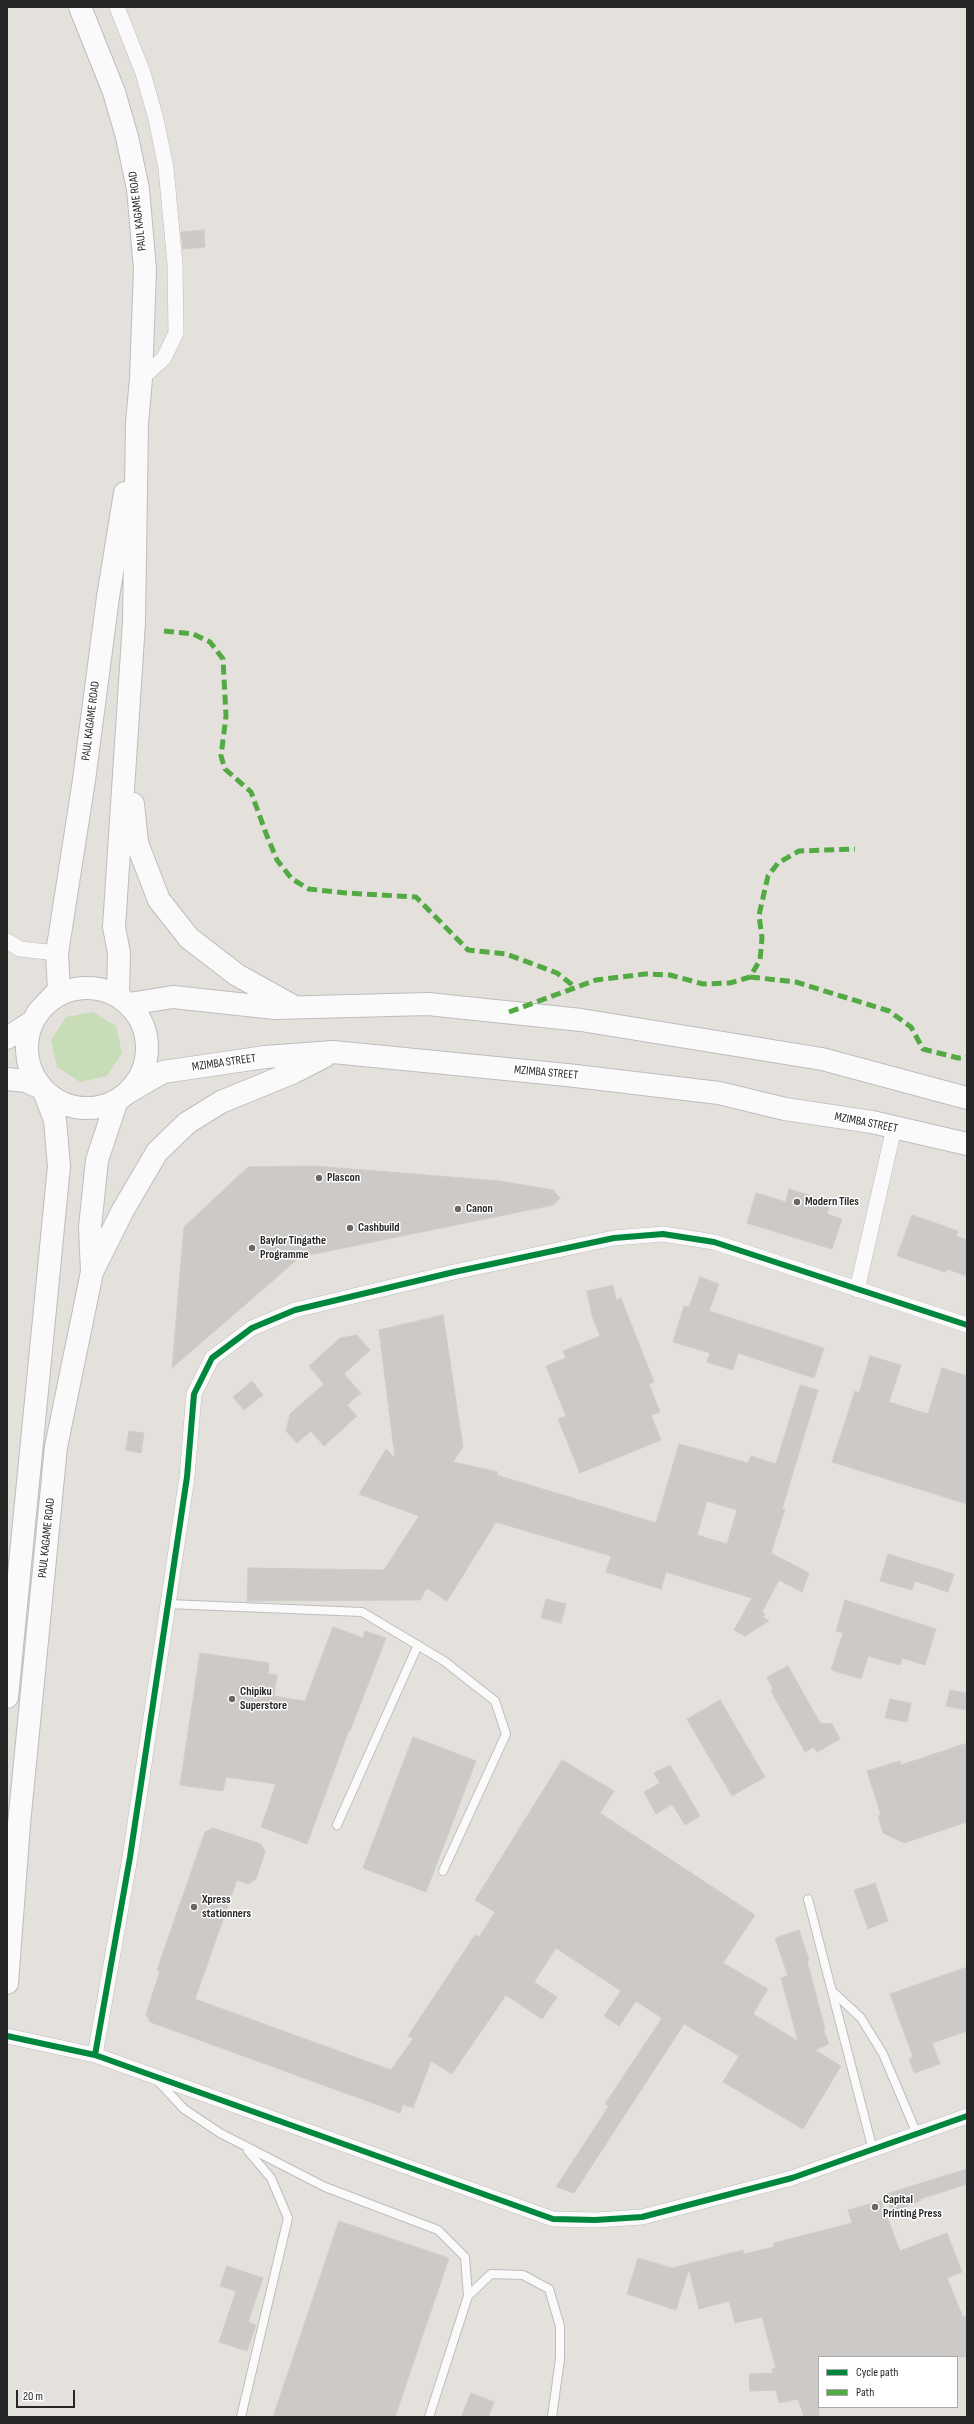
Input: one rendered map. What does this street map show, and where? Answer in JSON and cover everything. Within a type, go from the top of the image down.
[{"type":"main road","name":"PAUL KAGAME ROAD","points":[[35,1017],[59,990],[57,953],[84,780],[108,597],[137,423],[141,379],[145,269],[138,189],[114,92],[80,7]]},
{"type":"main road","name":"PAUL KAGAME ROAD","points":[[123,999],[119,953],[114,927],[134,622],[137,423]]},
{"type":"main road","points":[[126,747],[137,843],[159,900],[189,938],[237,975],[296,1008]]},
{"type":"main road","points":[[7,1038],[35,1017],[54,997],[74,988],[97,988],[123,999],[173,998],[275,1008],[428,1004],[580,1020],[822,1059],[967,1098]]},
{"type":"main road","points":[[7,1079],[26,1081],[43,1090],[58,1101],[73,1107],[90,1108],[122,1097],[138,1081],[145,1065],[148,1049],[146,1032],[139,1017],[123,999]]},
{"type":"main road","points":[[7,1697],[59,1166],[55,1120],[43,1090],[34,1079],[26,1056],[26,1045],[35,1017]]},
{"type":"main road","points":[[92,1272],[123,1210],[157,1152],[187,1123],[221,1102],[294,1072],[333,1052]]},
{"type":"main road","name":"MZIMBA STREET","points":[[122,1097],[163,1072],[265,1057],[333,1052],[567,1075],[719,1093],[785,1109],[872,1122],[967,1144]]},
{"type":"main road","name":"PAUL KAGAME ROAD","points":[[7,1983],[19,1824],[56,1447],[92,1272],[90,1227],[97,1160],[122,1097]]},
{"type":"street","points":[[117,7],[143,73],[156,119],[166,168],[175,257],[176,333],[164,358],[141,379]]},
{"type":"street","points":[[7,940],[20,949],[57,953]]},
{"type":"street","points":[[857,1290],[894,1128]]},
{"type":"street","points":[[94,2055],[130,1857],[187,1477],[194,1394],[212,1358],[252,1328],[295,1310],[454,1272],[614,1238],[662,1234],[714,1242],[967,1325]]},
{"type":"street","points":[[7,2036],[94,2055],[553,2219],[595,2220],[642,2217],[792,2178],[967,2116]]},
{"type":"lane","points":[[168,1604],[362,1612],[444,1661],[495,1701],[506,1734],[443,1871]]},
{"type":"lane","points":[[337,1825],[418,1646]]},
{"type":"lane","points":[[808,1899],[873,2150]]},
{"type":"lane","points":[[831,1990],[861,2018],[883,2054],[917,2134]]},
{"type":"lane","points":[[154,2076],[184,2109],[245,2147],[325,2187],[438,2230],[465,2258],[468,2296],[429,2417]]},
{"type":"lane","points":[[241,2417],[288,2218],[271,2178],[245,2147]]},
{"type":"lane","points":[[468,2296],[491,2274],[523,2275],[549,2289],[560,2326],[560,2359],[552,2417]]},
{"type":"green space","points":[[93,1012],[116,1026],[122,1053],[107,1076],[80,1082],[57,1067],[51,1040],[66,1017]]},
{"type":"building","points":[[204,230],[205,247],[183,249],[181,232]]},
{"type":"building","points":[[314,1166],[500,1181],[553,1190],[560,1198],[553,1205],[300,1257],[172,1368],[184,1227],[248,1167]]},
{"type":"building","points":[[789,1189],[831,1202],[827,1214],[842,1219],[832,1249],[747,1223],[756,1193],[786,1202]]},
{"type":"building","points":[[912,1215],[958,1231],[956,1236],[967,1240],[967,1276],[947,1269],[945,1272],[897,1256]]},
{"type":"building","points":[[700,1277],[719,1284],[709,1311],[824,1348],[814,1378],[738,1353],[733,1370],[707,1362],[710,1353],[673,1342],[684,1306],[689,1307]]},
{"type":"building","points":[[613,1285],[616,1300],[621,1298],[654,1382],[649,1384],[660,1412],[651,1415],[661,1440],[580,1473],[558,1419],[566,1416],[546,1366],[566,1358],[563,1351],[600,1336],[592,1316],[587,1291]]},
{"type":"building","points":[[443,1315],[463,1447],[453,1462],[498,1472],[496,1475],[656,1523],[679,1444],[748,1463],[751,1456],[776,1464],[800,1385],[818,1390],[782,1509],[785,1509],[771,1553],[809,1573],[802,1592],[779,1580],[762,1612],[765,1614],[763,1617],[769,1621],[745,1636],[734,1630],[752,1598],[666,1572],[661,1589],[606,1572],[611,1556],[496,1522],[447,1601],[427,1588],[420,1600],[247,1601],[248,1568],[384,1570],[419,1516],[359,1494],[386,1449],[395,1458],[379,1330]],"holes":[[[707,1501],[737,1510],[727,1544],[697,1535]]]},
{"type":"building","points":[[357,1335],[370,1350],[344,1374],[361,1393],[347,1405],[357,1416],[324,1446],[311,1431],[297,1443],[286,1431],[290,1414],[324,1384],[309,1366],[340,1338]]},
{"type":"building","points":[[870,1356],[901,1365],[889,1402],[928,1414],[942,1368],[967,1376],[967,1504],[832,1462],[855,1391],[859,1393]]},
{"type":"building","points":[[252,1381],[263,1395],[244,1410],[233,1397]]},
{"type":"building","points":[[129,1431],[144,1433],[141,1453],[126,1450]]},
{"type":"building","points":[[888,1554],[954,1574],[948,1592],[915,1581],[912,1590],[880,1581]]},
{"type":"building","points":[[546,1599],[566,1604],[561,1623],[541,1618]]},
{"type":"building","points":[[845,1600],[936,1629],[925,1665],[902,1658],[900,1665],[868,1656],[861,1679],[831,1670],[843,1633],[836,1631]]},
{"type":"building","points":[[333,1627],[363,1638],[365,1631],[386,1638],[350,1731],[349,1730],[307,1844],[261,1827],[276,1784],[226,1777],[223,1791],[180,1785],[200,1653],[269,1663],[268,1674],[277,1675],[274,1696],[305,1701]]},
{"type":"building","points":[[788,1666],[820,1723],[832,1724],[840,1739],[817,1752],[814,1747],[805,1752],[771,1691],[773,1689],[767,1677]]},
{"type":"building","points":[[950,1690],[967,1693],[967,1710],[946,1706]]},
{"type":"building","points":[[890,1699],[911,1703],[907,1722],[885,1718]]},
{"type":"building","points":[[720,1700],[765,1777],[732,1796],[687,1719]]},
{"type":"building","points":[[413,1737],[476,1761],[426,1892],[363,1868]]},
{"type":"building","points":[[967,1743],[967,1822],[904,1843],[883,1833],[878,1816],[881,1815],[867,1771],[900,1761],[901,1765]]},
{"type":"building","points":[[562,1760],[614,1791],[600,1813],[755,1915],[723,1963],[768,1989],[753,2014],[798,2041],[781,1978],[788,1976],[775,1938],[799,1930],[809,1960],[807,1961],[825,2029],[823,2029],[829,2044],[815,2050],[841,2066],[803,2129],[723,2082],[739,2056],[684,2024],[574,2193],[556,2187],[609,2106],[605,2104],[662,2018],[636,2001],[619,2026],[604,2016],[621,1991],[556,1948],[534,1982],[557,1997],[542,2019],[506,1995],[452,2074],[431,2061],[413,2108],[403,2104],[400,2113],[150,2022],[146,2014],[160,1971],[157,1970],[205,1832],[213,1828],[261,1844],[265,1852],[256,1879],[248,1884],[237,1880],[195,1999],[391,2070],[413,2039],[408,2036],[475,1935],[479,1937],[495,1912],[475,1900]]},
{"type":"building","points":[[670,1765],[700,1816],[685,1825],[672,1804],[656,1814],[644,1792],[660,1783],[654,1773]]},
{"type":"building","points":[[875,1883],[888,1921],[868,1929],[854,1890]]},
{"type":"building","points":[[967,1967],[967,2031],[932,2043],[940,2064],[914,2073],[909,2059],[913,2057],[890,1994]]},
{"type":"building","points":[[967,2169],[967,2184],[920,2199],[921,2201],[891,2212],[886,2194]]},
{"type":"building","points":[[881,2201],[900,2251],[947,2233],[962,2272],[947,2278],[963,2317],[967,2316],[967,2357],[818,2356],[819,2417],[804,2417],[798,2399],[779,2403],[776,2390],[750,2391],[749,2374],[773,2373],[772,2369],[776,2368],[762,2317],[735,2323],[729,2301],[699,2309],[689,2269],[676,2310],[627,2294],[638,2258],[672,2268],[743,2250],[744,2254],[774,2247],[774,2243],[852,2223],[848,2210]]},
{"type":"building","points":[[339,2221],[449,2258],[395,2417],[273,2417]]},
{"type":"building","points":[[227,2266],[263,2278],[248,2322],[256,2325],[247,2351],[219,2342],[236,2291],[220,2286]]},
{"type":"building","points":[[471,2393],[494,2402],[488,2417],[461,2417]]},
{"type":"marked path","points":[[164,631],[193,634],[210,642],[223,659],[226,716],[221,756],[225,769],[251,792],[277,860],[292,879],[309,889],[346,893],[416,897],[468,950],[506,954],[557,973],[575,987]]},
{"type":"marked path","points":[[509,1012],[596,980],[645,974],[670,975],[703,984],[730,983],[750,977],[760,960],[762,938],[759,915],[768,876],[778,863],[799,851],[855,849]]},
{"type":"marked path","points":[[750,977],[796,982],[889,1011],[911,1027],[923,1049],[958,1058],[967,1057]]},
{"type":"cycle path","points":[[95,2055],[130,1857],[168,1604],[187,1477],[194,1394],[212,1358],[252,1328],[295,1310],[454,1272],[614,1238],[663,1234],[714,1242],[967,1325]]},
{"type":"cycle path","points":[[7,2036],[95,2055],[553,2219],[595,2220],[642,2217],[792,2178],[967,2116]]},
{"type":"place","name":"Plascon","points":[[319,1178]]},
{"type":"place","name":"Modern Tiles","points":[[797,1202]]},
{"type":"place","name":"Canon","points":[[458,1209]]},
{"type":"place","name":"Cashbuild","points":[[350,1228]]},
{"type":"place","name":"Baylor Tingathe Programme","points":[[252,1248]]},
{"type":"place","name":"Chipiku Superstore","points":[[232,1699]]},
{"type":"place","name":"Xpress stationners","points":[[194,1907]]},
{"type":"place","name":"Capital Printing Press","points":[[875,2207]]}]
